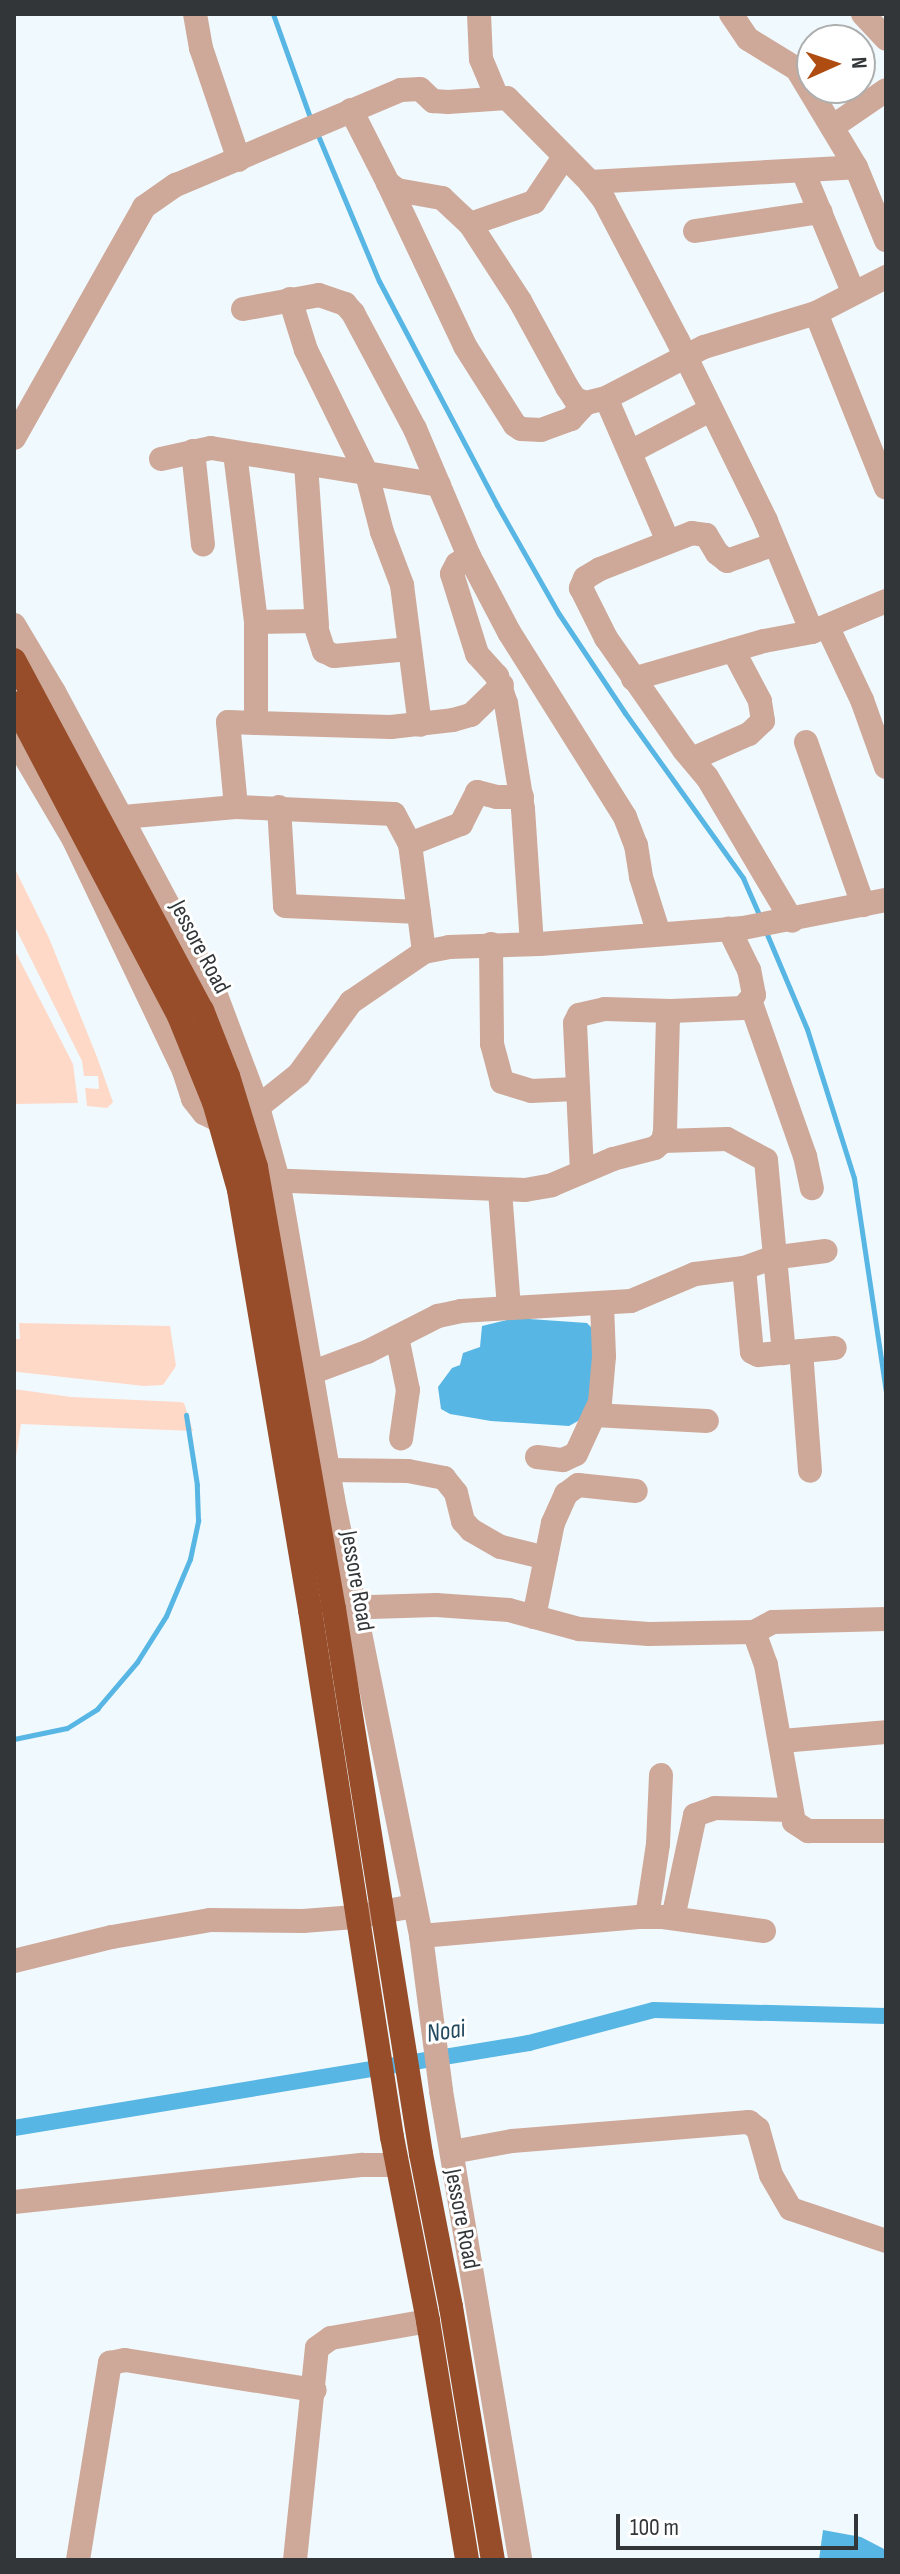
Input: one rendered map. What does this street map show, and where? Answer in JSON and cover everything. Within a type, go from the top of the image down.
[{"type":"highway","name":"Jessore Road","points":[[14,660],[202,1010],[268,1180],[303,1376],[333,1609],[421,2154],[451,2307],[493,2560]]},
{"type":"highway","points":[[14,703],[179,1016],[220,1121],[333,1609],[355,1917],[397,2165],[428,2321],[467,2560]]},
{"type":"street","points":[[195,14],[201,48],[239,160]]},
{"type":"street","points":[[479,14],[481,59],[497,97]]},
{"type":"street","points":[[731,14],[748,39],[797,69],[878,200],[886,240]]},
{"type":"street","points":[[863,14],[886,39]]},
{"type":"street","points":[[14,438],[144,207],[176,185],[351,110],[413,88],[420,89],[433,101],[497,97],[515,103],[604,200],[775,544],[862,700],[886,767]]},
{"type":"street","points":[[832,127],[886,90]]},
{"type":"street","points":[[351,110],[465,346],[515,425],[521,429],[541,430],[560,425],[596,400],[684,356],[816,313],[886,277]]},
{"type":"street","points":[[470,224],[534,202],[564,157]]},
{"type":"street","points":[[590,182],[856,167]]},
{"type":"street","points":[[803,171],[853,292]]},
{"type":"street","points":[[388,183],[397,190],[442,198],[470,224],[520,301],[575,399],[596,400]]},
{"type":"street","points":[[695,231],[821,212]]},
{"type":"street","points":[[243,309],[309,294],[329,297],[353,313],[415,429],[469,556],[517,645],[625,817],[636,845],[641,877],[659,934]]},
{"type":"street","points":[[290,299],[306,350],[367,474],[382,532],[402,585],[420,725]]},
{"type":"street","points":[[816,313],[886,488]]},
{"type":"street","points":[[596,400],[632,451],[668,541]]},
{"type":"street","points":[[632,451],[710,410]]},
{"type":"street","points":[[161,459],[211,448],[439,485]]},
{"type":"street","points":[[193,451],[203,544]]},
{"type":"street","points":[[235,453],[256,622],[256,723]]},
{"type":"street","points":[[306,464],[317,626]]},
{"type":"street","points":[[775,544],[727,561],[701,533],[668,541],[600,569],[585,578],[581,588],[585,602],[633,679],[745,838],[785,922]]},
{"type":"street","points":[[469,556],[453,569],[461,611],[477,654],[502,685],[522,797],[532,944]]},
{"type":"street","points":[[633,679],[820,629],[886,601]]},
{"type":"street","points":[[256,622],[314,621],[328,655],[410,649]]},
{"type":"street","points":[[14,625],[123,817],[214,990],[258,1107],[268,1180],[500,1191],[552,1185],[613,1159],[655,1148],[663,1141],[727,1139],[763,1156],[770,1169],[778,1257],[810,1471]]},
{"type":"street","points":[[692,759],[759,729],[763,721],[760,701],[733,650]]},
{"type":"street","points":[[236,807],[228,722],[420,725],[471,715],[502,685]]},
{"type":"street","points":[[14,738],[74,840],[184,1071],[193,1099],[204,1113],[220,1121]]},
{"type":"street","points":[[258,1107],[299,1074],[351,1002],[424,952],[491,944],[532,944],[736,928],[785,922],[874,902],[806,742]]},
{"type":"street","points":[[410,844],[461,824],[477,792],[497,797],[522,797]]},
{"type":"street","points":[[123,817],[236,807],[394,814],[410,844],[424,952]]},
{"type":"street","points":[[279,807],[285,906],[419,912]]},
{"type":"street","points":[[582,1172],[576,1089],[575,1023],[579,1015],[605,1009],[671,1011],[743,1008],[751,1003],[754,995],[736,928]]},
{"type":"street","points":[[491,944],[492,1044],[502,1082],[531,1091],[576,1089]]},
{"type":"street","points":[[751,1003],[805,1156],[812,1188]]},
{"type":"street","points":[[663,1141],[668,1020],[671,1011]]},
{"type":"street","points":[[500,1191],[509,1308]]},
{"type":"street","points":[[520,2560],[447,2121],[421,1936],[333,1609],[328,1470],[303,1376],[367,1352],[438,1316],[509,1308],[631,1301],[695,1274],[744,1268],[778,1257],[826,1251]]},
{"type":"street","points":[[744,1268],[752,1352],[835,1348]]},
{"type":"street","points":[[537,1457],[570,1459],[594,1415],[603,1392],[602,1305]]},
{"type":"street","points":[[397,1337],[408,1390],[401,1439]]},
{"type":"street","points":[[594,1415],[707,1421]]},
{"type":"street","points":[[328,1470],[408,1471],[444,1478],[456,1493],[463,1521],[471,1530],[501,1547],[546,1558]]},
{"type":"street","points":[[534,1617],[559,1505],[571,1488],[589,1485],[636,1491]]},
{"type":"street","points":[[333,1609],[436,1605],[509,1610],[579,1629],[649,1634],[754,1632],[773,1622],[886,1619]]},
{"type":"street","points":[[754,1632],[766,1665],[782,1741],[790,1810],[800,1829],[886,1831]]},
{"type":"street","points":[[782,1741],[886,1732]]},
{"type":"street","points":[[647,1917],[658,1844],[661,1775]]},
{"type":"street","points":[[673,1918],[695,1815],[715,1808],[790,1810]]},
{"type":"street","points":[[14,1961],[112,1937],[210,1920],[355,1917],[414,1906]]},
{"type":"street","points":[[421,1936],[647,1917],[764,1931]]},
{"type":"street","points":[[426,2181],[454,2164],[512,2141],[749,2122],[758,2129],[771,2175],[791,2209],[886,2241]]},
{"type":"street","points":[[14,2202],[363,2165],[397,2165]]},
{"type":"street","points":[[295,2560],[317,2348],[323,2341],[428,2321]]},
{"type":"street","points":[[78,2560],[110,2363],[125,2360],[315,2390]]},
{"type":"shaded area","points":[[14,867],[49,938],[97,1057],[113,1102],[107,1108],[87,1106],[85,1088],[99,1089],[98,1076],[84,1076],[82,1061],[14,925]]},
{"type":"shaded area","points":[[14,949],[73,1064],[78,1103],[14,1104]]},
{"type":"shaded area","points":[[19,1323],[170,1326],[176,1366],[163,1385],[144,1386],[14,1371],[14,1339],[20,1339]]},
{"type":"shaded area","points":[[14,1389],[71,1397],[180,1402],[184,1403],[193,1431],[21,1424],[14,1470]]},
{"type":"water","points":[[515,1318],[587,1323],[593,1329],[592,1401],[578,1421],[569,1426],[491,1421],[450,1414],[441,1409],[438,1387],[452,1368],[460,1365],[463,1353],[480,1347],[482,1326]]},
{"type":"water","points":[[823,2530],[861,2537],[886,2550],[886,2560],[819,2560]]},
{"type":"waterway","points":[[273,14],[311,120]]},
{"type":"waterway","points":[[317,133],[379,281],[497,505],[559,614],[625,713],[743,878],[761,919]]},
{"type":"waterway","points":[[766,932],[807,1029],[854,1178],[886,1393]]},
{"type":"waterway","points":[[14,1739],[67,1728],[97,1709],[137,1662],[166,1616],[190,1559],[198,1520],[197,1485],[186,1415]]},
{"type":"waterway","name":"Noai","points":[[14,2128],[529,2043],[654,2010],[886,2016]]}]
